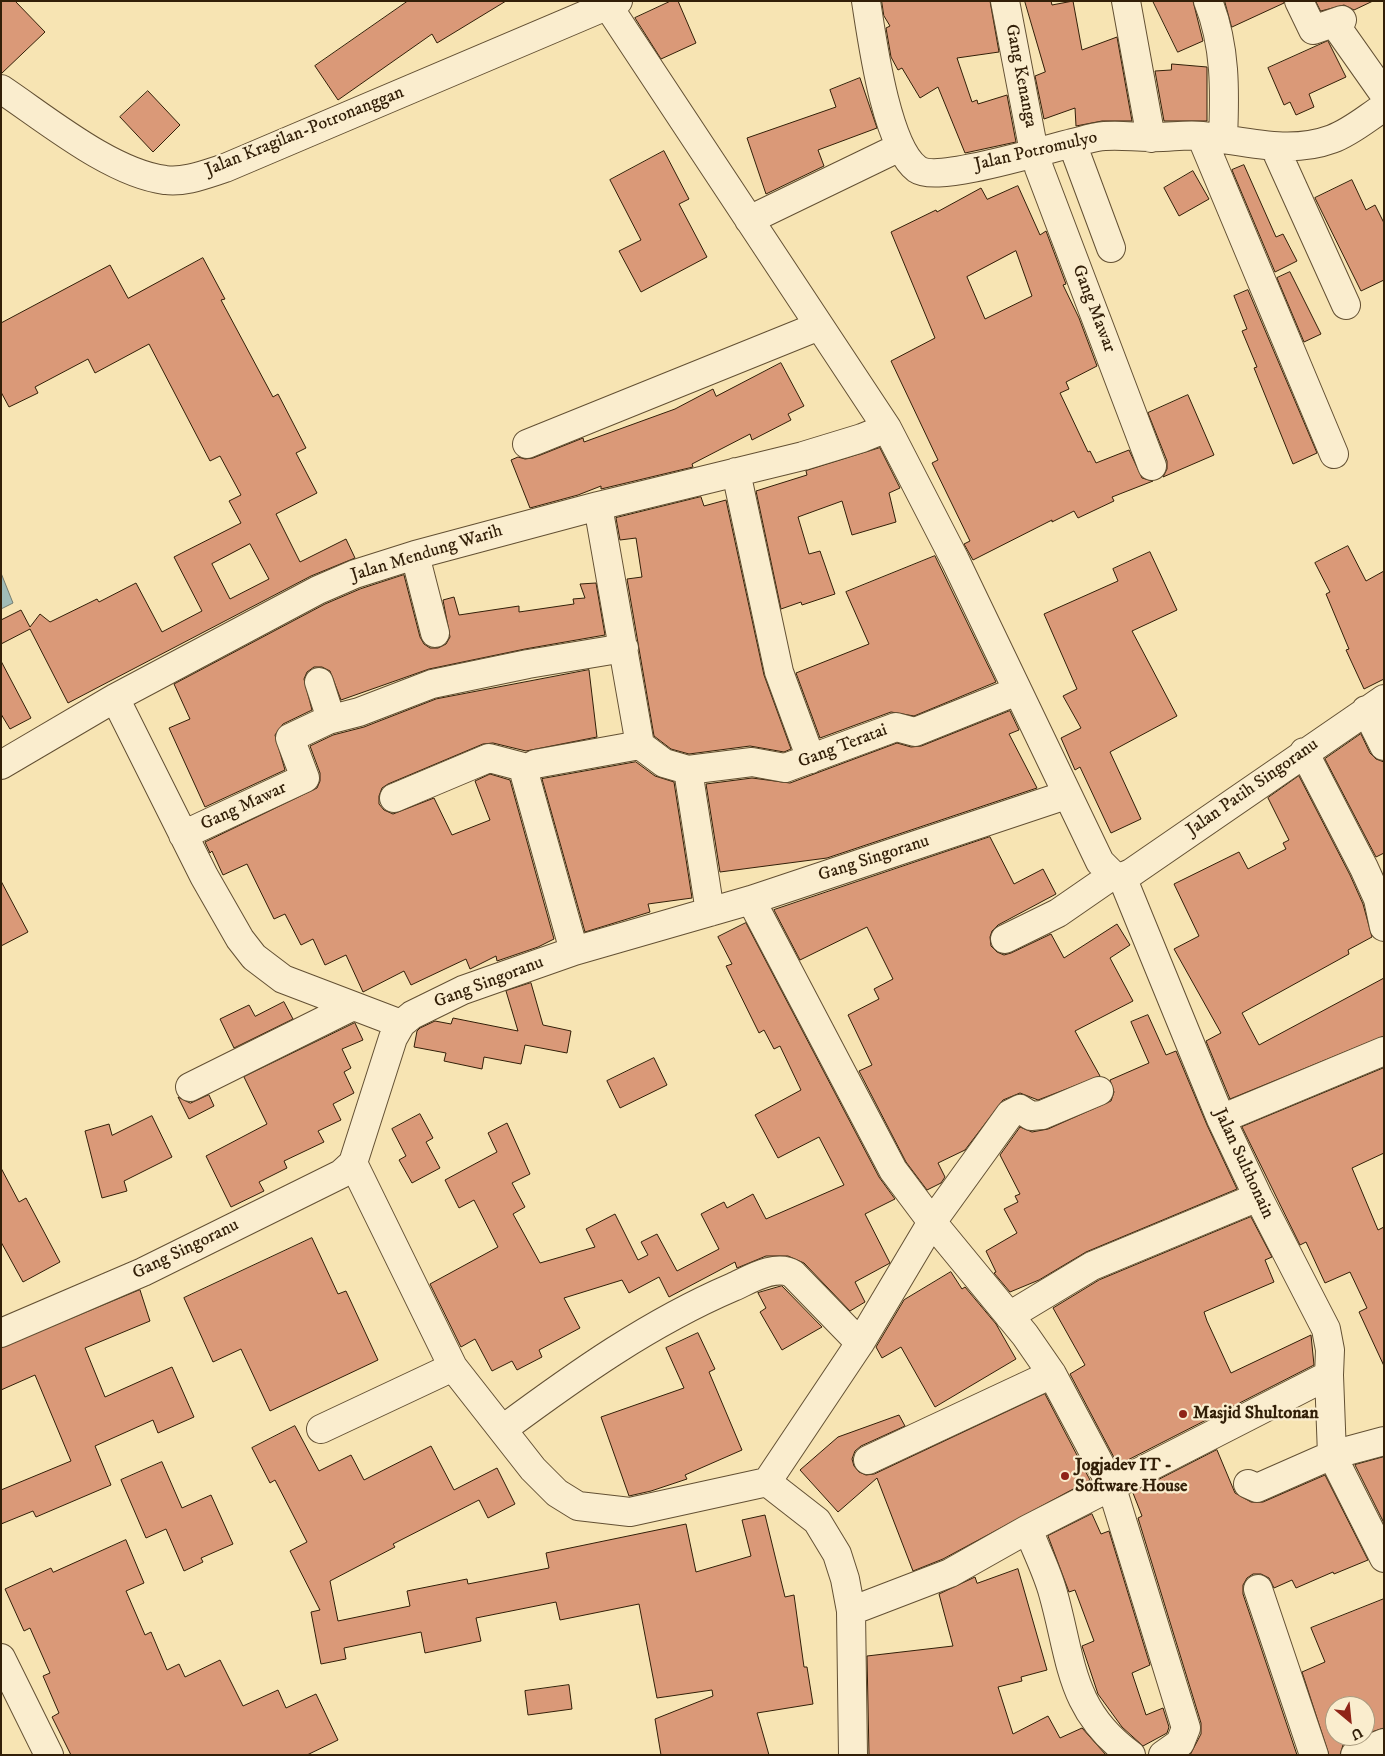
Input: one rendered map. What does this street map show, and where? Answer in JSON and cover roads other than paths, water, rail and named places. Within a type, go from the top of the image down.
[{"type":"street","name":"Jalan Potromulyo","points":[[866,1],[880,82],[900,147],[918,169],[933,174],[991,164],[1035,151],[1099,136],[1212,138],[1275,148],[1309,145],[1333,139],[1384,108]]},
{"type":"street","name":"Gang Kenanga","points":[[1005,1],[1035,151]]},
{"type":"street","points":[[1126,1],[1151,138]]},
{"type":"street","points":[[1208,1],[1218,29],[1224,69],[1212,138],[1334,454]]},
{"type":"street","points":[[1300,1],[1313,30],[1338,21],[1384,94]]},
{"type":"street","name":"Jalan Kragilan-Potronanggan","points":[[1,88],[111,163],[140,175],[166,180],[191,178],[225,168],[613,4]]},
{"type":"street","name":"Jalan Sulthonain","points":[[613,4],[749,220],[887,428],[955,560],[1066,795],[1100,862],[1117,876],[1221,1119],[1258,1197],[1326,1329],[1330,1350],[1332,1455]]},
{"type":"street","points":[[1072,143],[1111,248]]},
{"type":"street","points":[[749,220],[900,147]]},
{"type":"street","points":[[1275,148],[1346,305]]},
{"type":"street","name":"Gang Mawar","points":[[1035,151],[1039,168],[1152,466]]},
{"type":"street","points":[[528,444],[819,326]]},
{"type":"street","name":"Jalan Mendung Warih","points":[[1,765],[115,698],[318,590],[355,574],[415,555],[598,506],[803,456],[862,438],[887,428]]},
{"type":"street","points":[[736,472],[779,672],[811,759]]},
{"type":"street","points":[[598,506],[640,745],[664,763],[688,770],[710,912]]},
{"type":"street","points":[[415,555],[435,633]]},
{"type":"street","points":[[319,682],[331,719],[359,712],[432,684],[528,664],[624,648]]},
{"type":"street","name":"Gang Teratai","points":[[688,770],[752,762],[785,768],[896,727],[915,732],[1017,691]]},
{"type":"street","points":[[115,698],[183,835],[240,939],[254,957],[283,979],[401,1024],[393,1038],[353,1163],[453,1368],[533,1469],[557,1493],[578,1506],[630,1512],[768,1482],[860,1343],[932,1222],[1010,1114],[1020,1108],[1031,1116],[1042,1115],[1099,1092]]},
{"type":"street","points":[[1375,705],[1384,746]]},
{"type":"street","name":"Jalan Patih Singoranu","points":[[1005,939],[1058,913],[1117,876],[1131,873],[1304,752],[1375,705]]},
{"type":"street","name":"Gang Mawar","points":[[183,835],[305,778],[290,738],[331,719]]},
{"type":"street","points":[[574,951],[524,772],[535,764],[640,745]]},
{"type":"street","points":[[1304,752],[1364,868],[1378,899],[1383,920]]},
{"type":"street","points":[[394,798],[489,758],[528,768]]},
{"type":"street","name":"Gang Singoranu","points":[[401,1024],[412,1015],[463,990],[574,951],[751,900],[1066,795]]},
{"type":"street","points":[[751,900],[893,1170],[932,1222],[1009,1316],[1052,1374],[1111,1485],[1186,1728],[1180,1743],[1163,1755]]},
{"type":"street","points":[[190,1087],[353,1006]]},
{"type":"street","points":[[1221,1119],[1384,1051]]},
{"type":"street","name":"Gang Singoranu","points":[[1,1333],[143,1272],[341,1174],[353,1163]]},
{"type":"street","points":[[1009,1316],[1092,1266],[1258,1197]]},
{"type":"street","points":[[503,1429],[572,1378],[669,1317],[747,1281],[780,1269],[793,1274],[860,1343]]},
{"type":"street","points":[[321,1430],[453,1368]]},
{"type":"street","points":[[868,1460],[1052,1374]]},
{"type":"street","points":[[850,1611],[950,1572],[1111,1485],[1329,1375]]},
{"type":"street","points":[[1248,1484],[1257,1488],[1332,1455],[1384,1441]]},
{"type":"street","points":[[1332,1455],[1384,1558]]},
{"type":"street","points":[[768,1482],[817,1522],[828,1536],[845,1579],[850,1611],[853,1755]]},
{"type":"street","points":[[1028,1529],[1052,1590],[1072,1672],[1080,1695],[1103,1732],[1131,1755]]},
{"type":"street","points":[[1258,1589],[1314,1755]]},
{"type":"street","points":[[1,1658],[49,1755]]},
{"type":"street","points":[[1355,1755],[1384,1743]]},
{"type":"water","points":[[1,573],[13,603],[1,609]]},
{"type":"place","name":"Masjid Shultonan","points":[[1183,1414]]},
{"type":"place","name":"Jogjadev IT - Software House","points":[[1065,1476]]}]
